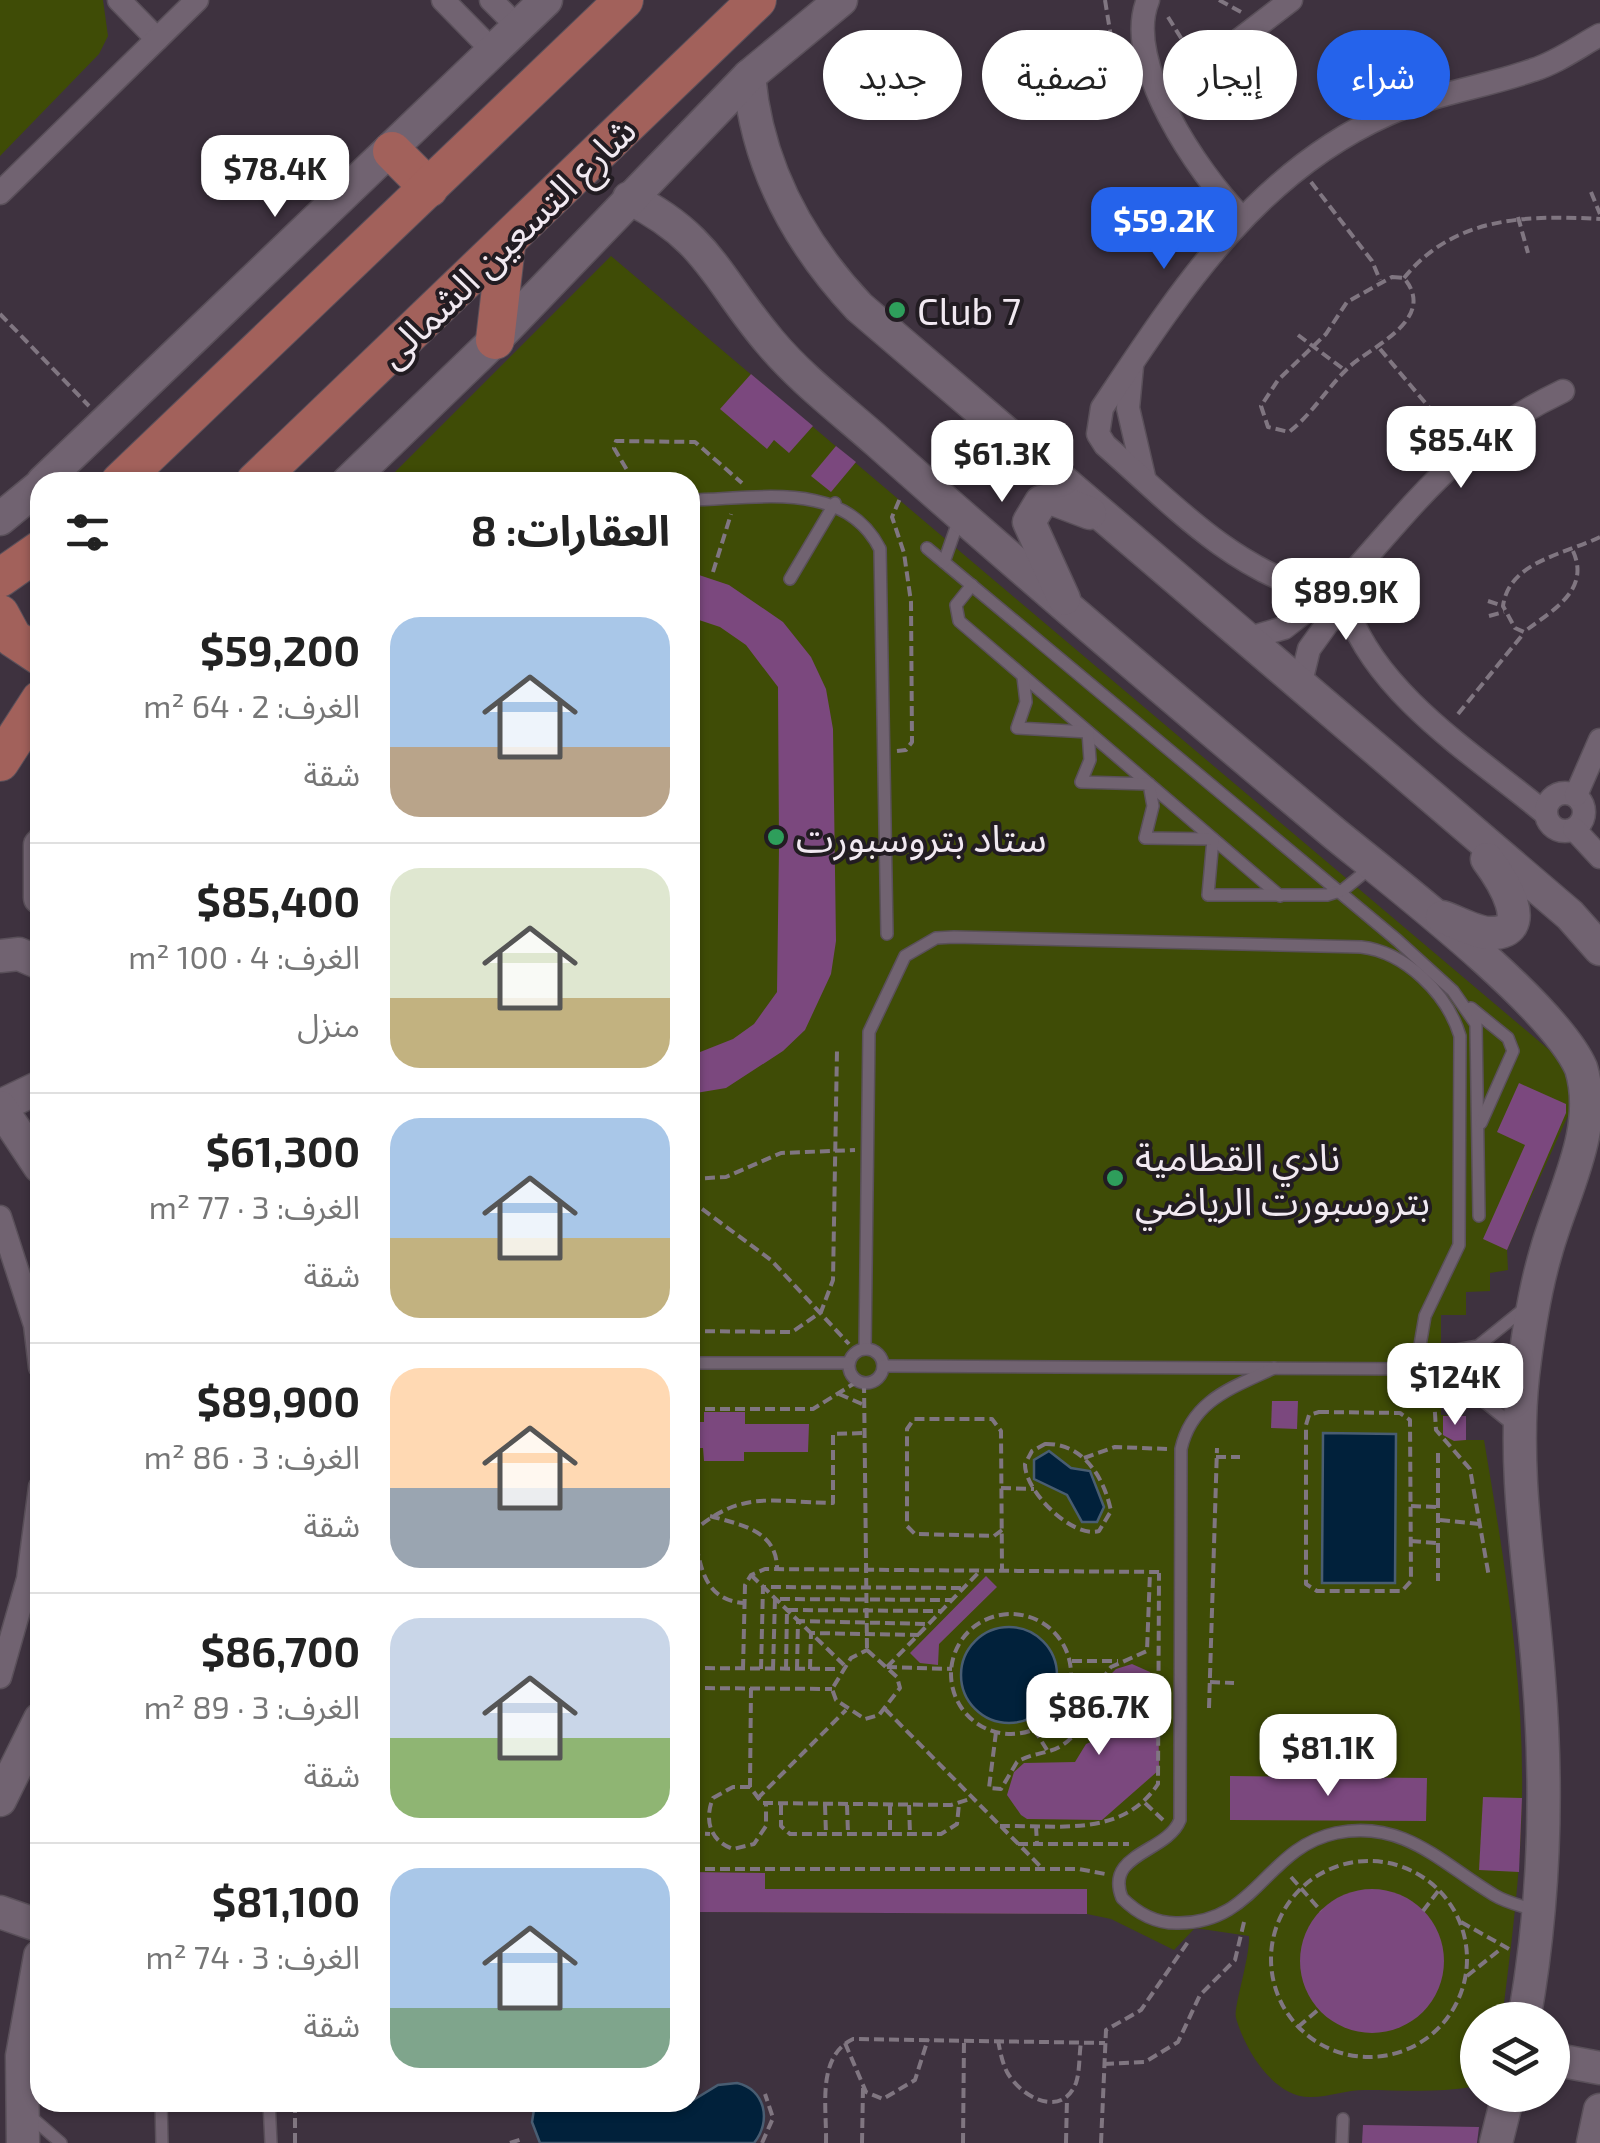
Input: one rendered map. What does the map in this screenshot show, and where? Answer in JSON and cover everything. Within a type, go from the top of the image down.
[{"type":"main road","points":[[130,472],[624,0]]},
{"type":"main road","name":"شارع التسعين الشمالى","points":[[267,472],[506,246],[757,0]]},
{"type":"main road","points":[[392,152],[428,188]]},
{"type":"main road","points":[[495,340],[506,246]]},
{"type":"main road","points":[[0,578],[30,557]]},
{"type":"main road","points":[[0,614],[13,638],[30,649]]},
{"type":"main road","points":[[0,762],[30,716]]},
{"type":"street","points":[[119,0],[158,38]]},
{"type":"street","points":[[0,193],[197,0]]},
{"type":"street","points":[[443,0],[493,51]]},
{"type":"street","points":[[491,0],[518,27]]},
{"type":"street","points":[[55,472],[546,0]]},
{"type":"street","points":[[358,472],[495,340],[748,76],[840,0]]},
{"type":"street","points":[[1254,30],[1291,0]]},
{"type":"street","points":[[1160,2],[1142,32],[1163,98]]},
{"type":"street","points":[[1600,11],[1595,38],[1533,70],[1456,89],[1388,114],[1299,166],[1241,217],[1212,250],[1102,408],[1098,434],[1145,480],[1241,559],[1328,606],[1359,639],[1389,683],[1546,814],[1553,826],[1574,829],[1600,857]]},
{"type":"street","points":[[748,76],[758,140],[771,177],[830,276],[860,307],[1570,915],[1600,949]]},
{"type":"street","points":[[1173,120],[1198,168],[1241,217]]},
{"type":"street","points":[[630,198],[684,231],[709,256],[770,342],[918,478],[1072,614],[1428,912],[1564,1041],[1580,1065],[1589,1092],[1590,1120],[1584,1148],[1555,1220],[1533,1300],[1520,1431],[1543,1761],[1538,1912],[1526,2002]]},
{"type":"street","points":[[1133,361],[1128,408],[1132,440],[1145,480]]},
{"type":"street","points":[[1300,686],[1309,648],[1328,606],[1324,577],[1348,577],[1466,450],[1515,414],[1563,391]]},
{"type":"street","points":[[1102,408],[1128,408]]},
{"type":"street","points":[[1105,445],[1132,440]]},
{"type":"street","points":[[0,519],[30,494]]},
{"type":"street","points":[[1072,614],[1032,534],[1032,510],[1054,499],[1103,518]]},
{"type":"street","points":[[1246,639],[1284,628],[1358,591],[1348,577]]},
{"type":"street","points":[[1574,829],[1584,816],[1576,795],[1600,740]]},
{"type":"street","points":[[1546,814],[1551,798],[1566,793],[1576,795]]},
{"type":"street","points":[[1428,912],[1487,933],[1502,929],[1512,918],[1514,903],[1508,889],[1467,828]]},
{"type":"street","points":[[0,956],[19,954],[30,959]]},
{"type":"street","points":[[30,1092],[0,1106],[30,1152]]},
{"type":"street","points":[[0,1217],[30,1310]]},
{"type":"street","points":[[0,1677],[30,1563]]},
{"type":"street","points":[[0,1800],[30,1739]]},
{"type":"street","points":[[0,1912],[30,1922]]},
{"type":"street","points":[[23,2143],[22,2056],[30,2012]]},
{"type":"street","points":[[1570,2062],[1600,2068]]},
{"type":"street","points":[[1593,2143],[1600,2110]]},
{"type":"street","points":[[1496,2143],[1504,2112]]},
{"type":"lane","points":[[700,500],[835,503],[870,529],[880,548],[887,934]]},
{"type":"lane","points":[[790,579],[835,503]]},
{"type":"lane","points":[[944,562],[960,515]]},
{"type":"lane","points":[[927,548],[1503,1034],[1513,1051],[1479,1127]]},
{"type":"lane","points":[[972,586],[956,605],[959,621],[1281,897]]},
{"type":"lane","points":[[1023,676],[1026,702],[1017,728],[1088,732]]},
{"type":"lane","points":[[1088,732],[1090,760],[1081,782],[1149,784]]},
{"type":"lane","points":[[1149,784],[1152,817],[1145,838],[1214,839]]},
{"type":"lane","points":[[1214,839],[1208,894],[1281,897],[1338,893],[1373,865]]},
{"type":"lane","points":[[700,1363],[849,1363],[866,1348],[868,1041],[896,971],[919,945],[954,938],[1361,947],[1406,963],[1448,1011],[1460,1036],[1458,1245],[1425,1316],[1416,1369]]},
{"type":"lane","points":[[1462,1000],[1479,1038],[1479,1216]]},
{"type":"lane","points":[[884,1366],[1416,1369],[1441,1353],[1462,1351],[1492,1338],[1533,1300]]},
{"type":"lane","points":[[866,1348],[876,1352],[884,1366]]},
{"type":"lane","points":[[849,1363],[861,1382],[878,1378],[884,1366]]},
{"type":"lane","points":[[1274,1368],[1204,1404],[1192,1417],[1181,1449],[1180,1820],[1172,1837],[1126,1863],[1118,1881],[1122,1898],[1141,1914],[1170,1923],[1208,1922],[1248,1898],[1279,1864],[1312,1841],[1335,1833],[1385,1832],[1431,1850],[1503,1900],[1538,1912]]},
{"type":"lane","points":[[1416,1369],[1434,1382],[1472,1392],[1520,1431]]},
{"type":"lane","points":[[22,2108],[61,2143]]},
{"type":"lane","points":[[161,2112],[162,2143]]},
{"type":"lane","points":[[269,2112],[271,2143]]},
{"type":"lane","points":[[1342,2119],[1342,2143]]},
{"type":"path","points":[[1105,0],[1110,30]]},
{"type":"path","points":[[1160,2],[1174,30]]},
{"type":"path","points":[[1299,166],[1372,261],[1380,282]]},
{"type":"path","points":[[1404,278],[1412,288],[1408,316],[1380,349],[1346,371],[1318,407],[1289,432],[1268,427],[1261,406],[1266,396],[1313,348],[1347,302],[1380,282],[1404,278],[1414,266],[1470,228],[1518,217],[1600,217],[1591,192]]},
{"type":"path","points":[[1518,217],[1528,253]]},
{"type":"path","points":[[0,314],[106,424]]},
{"type":"path","points":[[1298,335],[1346,371]]},
{"type":"path","points":[[1380,349],[1466,450]]},
{"type":"path","points":[[628,472],[614,448],[616,441],[698,444],[749,489]]},
{"type":"path","points":[[886,751],[906,750],[912,742],[910,602],[904,554],[892,517],[895,504],[918,478]]},
{"type":"path","points":[[713,572],[735,500]]},
{"type":"path","points":[[1490,616],[1503,609],[1511,583],[1531,565],[1600,537]]},
{"type":"path","points":[[1445,730],[1524,632],[1576,588],[1573,551]]},
{"type":"path","points":[[1488,600],[1503,609],[1515,628],[1524,632]]},
{"type":"path","points":[[700,1330],[784,1333],[821,1312],[833,1280],[837,1050]]},
{"type":"path","points":[[700,1179],[726,1177],[781,1152],[844,1150]]},
{"type":"path","points":[[700,1207],[746,1240],[846,1340]]},
{"type":"path","points":[[700,1409],[813,1409],[861,1382],[868,1650],[888,1668],[900,1688],[885,1709],[866,1719],[847,1709],[832,1689]]},
{"type":"path","points":[[1434,1382],[1436,1430],[1470,1469],[1489,1577]]},
{"type":"path","points":[[839,1394],[864,1405]]},
{"type":"path","points":[[1400,1413],[1407,1417],[1411,1542],[1411,1581],[1402,1591],[1308,1588],[1306,1444],[1310,1416],[1400,1413]]},
{"type":"path","points":[[1002,1530],[994,1536],[916,1534],[907,1526],[906,1428],[914,1419],[992,1419],[1001,1431],[1001,1488],[1002,1530],[1002,1570]]},
{"type":"path","points":[[700,1525],[710,1516],[743,1502],[833,1503],[833,1434],[865,1434]]},
{"type":"path","points":[[1060,1445],[1084,1458],[1100,1478],[1111,1511],[1099,1531],[1075,1528],[1034,1489],[1026,1479],[1024,1464],[1038,1446],[1060,1445]]},
{"type":"path","points":[[1084,1458],[1115,1447],[1181,1449]]},
{"type":"path","points":[[1210,1708],[1217,1448]]},
{"type":"path","points":[[1438,1453],[1438,1581]]},
{"type":"path","points":[[1216,1456],[1240,1457]]},
{"type":"path","points":[[1001,1488],[1034,1489]]},
{"type":"path","points":[[1411,1506],[1438,1507]]},
{"type":"path","points":[[710,1516],[764,1536],[775,1551],[777,1569]]},
{"type":"path","points":[[1438,1519],[1480,1524]]},
{"type":"path","points":[[1411,1542],[1438,1543]]},
{"type":"path","points":[[700,1562],[706,1584],[727,1600],[744,1603]]},
{"type":"path","points":[[751,1575],[777,1569],[1181,1572]]},
{"type":"path","points":[[888,1668],[981,1570]]},
{"type":"path","points":[[996,1732],[989,1788],[1001,1790],[1017,1762],[1073,1737],[1111,1667],[1141,1657],[1149,1644],[1150,1572]]},
{"type":"path","points":[[1000,1826],[1115,1821],[1144,1802],[1158,1784],[1162,1764],[1158,1572]]},
{"type":"path","points":[[743,1669],[744,1603],[751,1575]]},
{"type":"path","points":[[751,1575],[843,1667]]},
{"type":"path","points":[[763,1587],[964,1588]]},
{"type":"path","points":[[762,1669],[763,1587]]},
{"type":"path","points":[[775,1599],[952,1600]]},
{"type":"path","points":[[773,1669],[775,1599]]},
{"type":"path","points":[[787,1610],[941,1612]]},
{"type":"path","points":[[786,1669],[787,1610]]},
{"type":"path","points":[[1003,1615],[1026,1616],[1047,1626],[1063,1642],[1070,1660],[1070,1688],[1063,1704],[1034,1729],[996,1732],[966,1714],[954,1693],[952,1670],[964,1638],[981,1622],[1003,1615]]},
{"type":"path","points":[[798,1621],[930,1624]]},
{"type":"path","points":[[797,1669],[798,1621]]},
{"type":"path","points":[[811,1633],[919,1635]]},
{"type":"path","points":[[810,1670],[811,1633]]},
{"type":"path","points":[[832,1689],[854,1654],[868,1650]]},
{"type":"path","points":[[1070,1660],[1127,1661]]},
{"type":"path","points":[[1097,1661],[1111,1667]]},
{"type":"path","points":[[700,1668],[843,1667]]},
{"type":"path","points":[[888,1668],[952,1670]]},
{"type":"path","points":[[1210,1682],[1234,1683]]},
{"type":"path","points":[[700,1688],[832,1689]]},
{"type":"path","points":[[752,1688],[750,1787],[756,1799],[766,1804],[959,1804],[973,1798]]},
{"type":"path","points":[[1063,1704],[1085,1721]]},
{"type":"path","points":[[756,1799],[847,1709]]},
{"type":"path","points":[[885,1709],[1044,1870]]},
{"type":"path","points":[[1034,1729],[1048,1751]]},
{"type":"path","points":[[712,1834],[708,1815],[714,1798],[734,1787],[750,1787]]},
{"type":"path","points":[[1144,1802],[1156,1813]]},
{"type":"path","points":[[700,1833],[712,1834],[732,1849],[754,1844],[766,1826],[766,1804]]},
{"type":"path","points":[[781,1804],[784,1831],[910,1834],[948,1832],[957,1824],[959,1804]]},
{"type":"path","points":[[825,1805],[826,1834]]},
{"type":"path","points":[[847,1805],[848,1834]]},
{"type":"path","points":[[890,1805],[890,1834]]},
{"type":"path","points":[[910,1805],[910,1834]]},
{"type":"path","points":[[1036,1826],[1037,1844]]},
{"type":"path","points":[[1018,1844],[1162,1844]]},
{"type":"path","points":[[1370,1861],[1414,1872],[1439,1890],[1459,1921],[1466,1949],[1465,1978],[1455,2006],[1436,2030],[1397,2053],[1351,2055],[1322,2045],[1298,2027],[1281,2004],[1270,1964],[1277,1923],[1300,1888],[1326,1871],[1370,1861]]},
{"type":"path","points":[[1279,1864],[1321,1911]]},
{"type":"path","points":[[700,1869],[1093,1871],[1118,1881]]},
{"type":"path","points":[[1423,1910],[1439,1890]]},
{"type":"path","points":[[1104,2064],[1144,2062],[1178,2042],[1200,1995],[1239,1952],[1248,1898]]},
{"type":"path","points":[[1459,1921],[1502,1948],[1465,1978]]},
{"type":"path","points":[[1100,2143],[1108,2026],[1141,2010],[1180,1951],[1208,1922]]},
{"type":"path","points":[[1298,2027],[1319,2009]]},
{"type":"path","points":[[826,2143],[827,2071],[845,2044],[862,2038],[1105,2043]]},
{"type":"path","points":[[845,2044],[870,2097],[883,2099],[909,2086],[923,2067],[928,2039]]},
{"type":"path","points":[[963,2143],[964,2040]]},
{"type":"path","points":[[998,2040],[1006,2072],[1021,2090],[1041,2102],[1067,2096]]},
{"type":"path","points":[[1066,2143],[1067,2096],[1075,2086],[1081,2042]]},
{"type":"path","points":[[862,2143],[864,2088]]},
{"type":"path","points":[[762,2143],[773,2118],[764,2094]]},
{"type":"path","points":[[295,2112],[295,2143]]},
{"type":"path","points":[[510,2143],[522,2139]]},
{"type":"green space","points":[[0,0],[103,0],[108,36],[99,54],[0,156]]},
{"type":"green space","name":"نادي القطامية بتروسبورت الرياضي","points":[[611,256],[1567,1065],[1572,1107],[1507,1250],[1508,1270],[1490,1273],[1490,1291],[1466,1292],[1466,1315],[1441,1315],[1441,1415],[1466,1416],[1466,1440],[1484,1440],[1511,1618],[1522,1753],[1520,1854],[1504,2002],[1460,2002],[1460,2088],[1358,2090],[1311,2097],[1285,2090],[1254,2057],[1236,2018],[1249,1936],[1195,1928],[1174,1950],[1111,1919],[1087,1914],[700,1912],[700,472],[395,472]]},
{"type":"water","points":[[1323,1433],[1396,1434],[1395,1583],[1322,1583]]},
{"type":"water","points":[[1049,1451],[1071,1468],[1090,1471],[1104,1507],[1097,1522],[1082,1522],[1067,1495],[1034,1479],[1034,1460]]},
{"type":"water","points":[[1009,1627],[1027,1631],[1043,1641],[1053,1657],[1057,1675],[1053,1693],[1043,1709],[1027,1719],[1009,1723],[991,1719],[975,1709],[965,1693],[961,1675],[965,1657],[975,1641],[991,1631]]},
{"type":"water","points":[[718,2085],[747,2086],[759,2099],[763,2125],[754,2143],[540,2143],[532,2122],[534,2112],[700,2112],[700,2096]]},
{"type":"building","points":[[751,374],[813,426],[789,453],[774,440],[767,449],[720,409]]},
{"type":"building","points":[[836,446],[856,462],[831,492],[811,476]]},
{"type":"building","points":[[700,575],[729,585],[783,622],[811,657],[826,689],[833,729],[836,941],[831,974],[805,1030],[783,1051],[726,1088],[700,1092],[700,1052],[733,1039],[754,1024],[777,992],[778,687],[746,645],[720,627],[700,620]]},
{"type":"building","points":[[1519,1083],[1566,1104],[1566,1113],[1507,1250],[1483,1239],[1525,1145],[1497,1132]]},
{"type":"building","points":[[1272,1401],[1298,1401],[1297,1429],[1271,1428]]},
{"type":"building","points":[[704,1412],[745,1412],[745,1424],[809,1424],[808,1452],[744,1452],[744,1461],[704,1461],[700,1422],[704,1422]]},
{"type":"building","points":[[1443,1416],[1466,1416],[1466,1440],[1454,1441],[1443,1435]]},
{"type":"building","points":[[986,1576],[997,1587],[939,1644],[938,1665],[920,1663],[910,1653]]},
{"type":"building","points":[[1132,1664],[1150,1672],[1158,1685],[1159,1770],[1102,1820],[1027,1819],[1021,1815],[1007,1795],[1014,1772],[1024,1763],[1075,1762],[1086,1744],[1102,1737],[1104,1681],[1116,1669]]},
{"type":"building","points":[[1230,1776],[1427,1778],[1426,1821],[1230,1820]]},
{"type":"building","points":[[1483,1797],[1522,1798],[1519,1872],[1479,1870]]},
{"type":"building","points":[[700,1872],[765,1873],[765,1889],[1087,1889],[1087,1914],[700,1912]]},
{"type":"building","points":[[1372,1889],[1399,1895],[1423,1910],[1438,1934],[1444,1961],[1438,1988],[1423,2012],[1399,2027],[1372,2033],[1345,2027],[1321,2012],[1306,1988],[1300,1961],[1306,1934],[1321,1910],[1345,1895]]},
{"type":"building","points":[[1363,2125],[1479,2127],[1477,2143],[1362,2143]]},
{"type":"place","name":"Club 7","points":[[897,310]]},
{"type":"place","name":"ستاد بتروسبورت","points":[[776,837]]},
{"type":"place","name":"نادي القطامية بتروسبورت الرياضي","points":[[1115,1178]]}]
